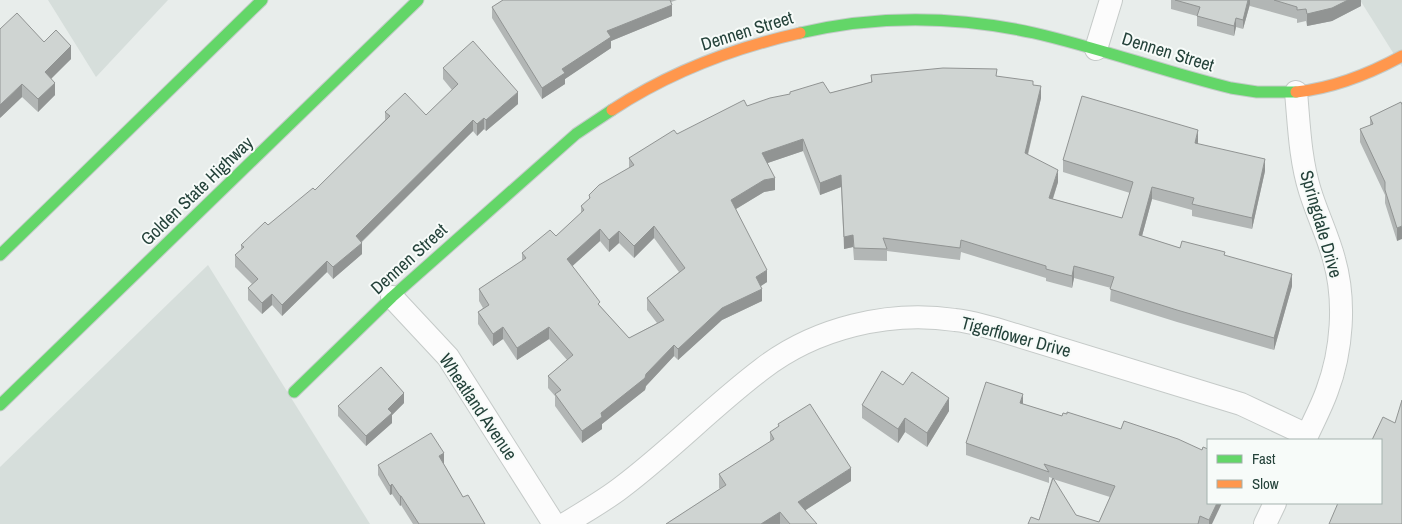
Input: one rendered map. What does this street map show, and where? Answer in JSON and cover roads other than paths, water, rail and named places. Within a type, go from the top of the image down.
[{"type":"main road","points":[[251,11],[256,0]]},
{"type":"main road","points":[[0,255],[262,0]]},
{"type":"main road","name":"Golden State Highway","points":[[0,405],[418,0]]},
{"type":"main road","name":"Dennen Street","points":[[294,392],[392,297],[576,134],[604,114],[651,86],[704,61],[761,42],[818,29],[867,22],[927,20],[986,24],[1044,34],[1228,88],[1268,93],[1296,92],[1332,86],[1366,75],[1402,56]]},
{"type":"main road","points":[[264,151],[402,31]]},
{"type":"street","points":[[1096,49],[1111,0]]},
{"type":"street","name":"Springdale Drive","points":[[1296,92],[1303,160],[1310,191],[1335,261],[1341,316],[1336,356],[1327,391],[1306,438]]},
{"type":"street","name":"Wheatland Avenue","points":[[392,297],[448,358],[554,524]]},
{"type":"street","name":"Tigerflower Drive","points":[[565,524],[622,487],[763,368],[798,346],[836,330],[872,321],[914,317],[956,320],[996,328],[1241,404],[1306,438]]},
{"type":"street","points":[[1265,524],[1275,504]]}]
